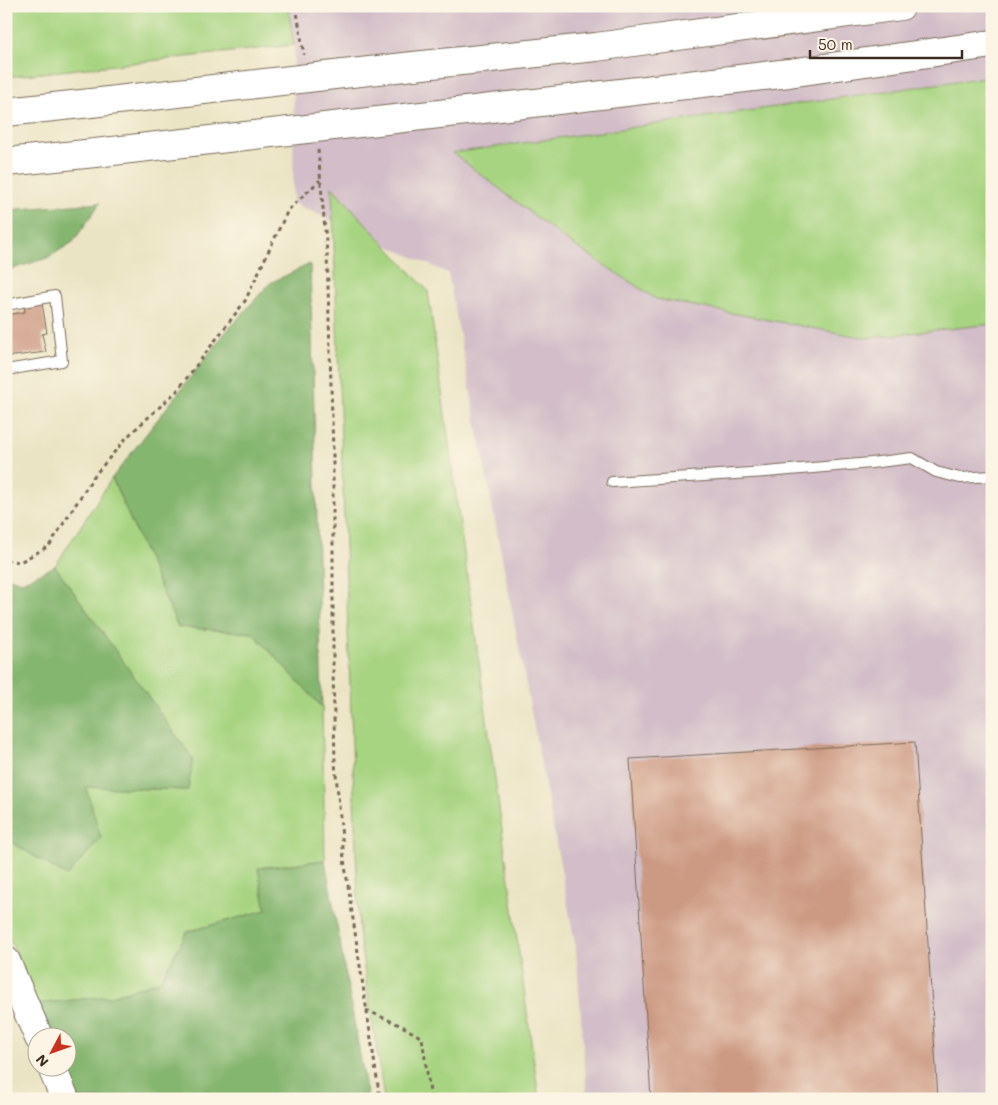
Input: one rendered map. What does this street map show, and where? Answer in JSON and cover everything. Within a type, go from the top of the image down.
[{"type":"main road","points":[[6,112],[596,47],[901,6]]},
{"type":"main road","points":[[6,162],[789,73],[992,44]]},
{"type":"main road","points":[[6,962],[35,1028]]},
{"type":"main road","points":[[56,1078],[65,1099]]},
{"type":"lane","points":[[6,304],[55,296],[62,361],[6,370]]},
{"type":"lane","points":[[612,482],[766,472],[912,458],[936,472],[960,478],[992,476]]},
{"type":"path","points":[[296,6],[305,64]]},
{"type":"path","points":[[318,150],[327,254],[333,452],[333,668],[336,763],[344,859],[380,1099]]},
{"type":"path","points":[[6,560],[20,562],[49,546],[94,476],[128,436],[177,391],[245,301],[288,210],[321,180]]},
{"type":"path","points":[[366,1010],[402,1026],[422,1038],[431,1099]]},
{"type":"shaded area","points":[[288,6],[992,6],[992,1099],[587,1099],[576,948],[448,273],[293,203],[294,45]]},
{"type":"green space","points":[[6,6],[288,6],[294,45],[6,77]]},
{"type":"green space","points":[[992,76],[992,324],[866,338],[656,299],[566,240],[453,153]]},
{"type":"green space","points":[[332,187],[428,291],[539,1099],[384,1099],[359,935]]},
{"type":"green space","points":[[100,203],[73,242],[47,258],[6,271],[6,210]]},
{"type":"green space","points":[[310,264],[322,707],[253,633],[178,627],[112,478],[225,333],[270,283]]},
{"type":"green space","points":[[112,478],[178,627],[253,633],[322,707],[325,860],[258,868],[266,910],[187,932],[160,981],[111,996],[35,1004],[6,929],[6,839],[67,876],[86,787],[187,790],[192,759],[55,566]]},
{"type":"green space","points":[[55,566],[193,759],[188,790],[86,787],[101,838],[67,876],[6,839],[6,577],[22,582]]},
{"type":"green space","points":[[325,860],[368,1099],[75,1099],[66,1078],[78,1078],[78,1028],[45,1028],[35,1004],[111,996],[160,981],[187,932],[266,910],[258,868]]},
{"type":"building","points":[[42,303],[47,333],[42,334],[46,352],[6,357],[6,315],[25,312],[24,306]]},
{"type":"building","points":[[915,742],[938,1099],[651,1099],[630,759]]}]
